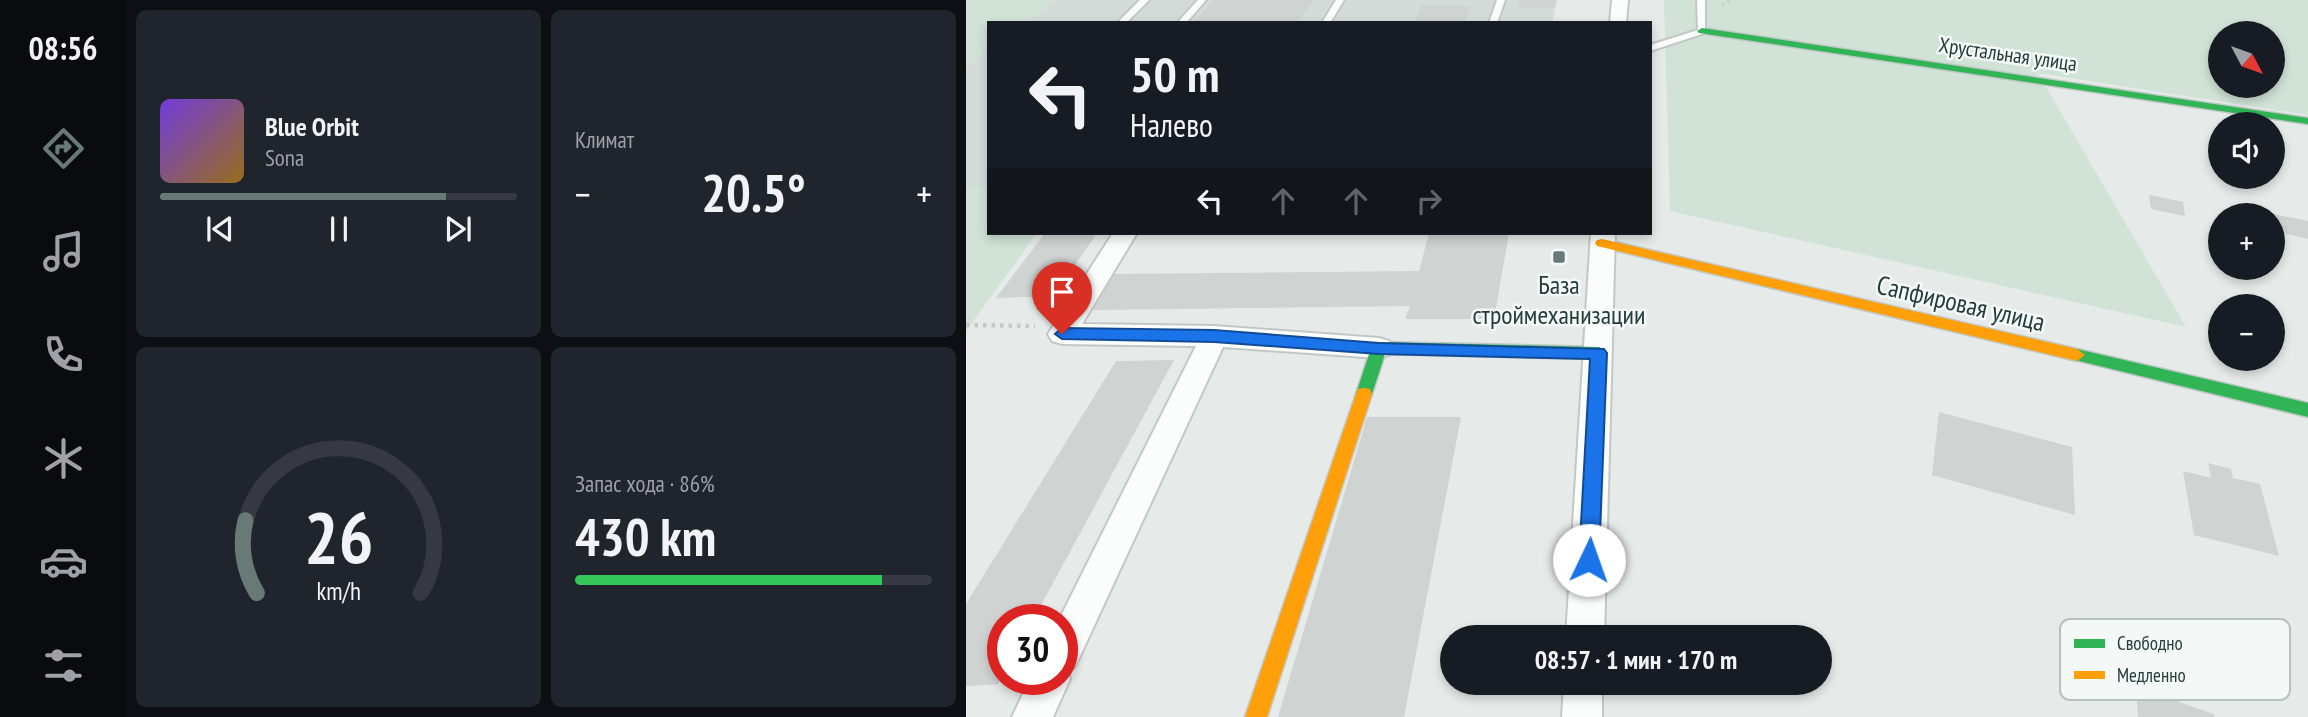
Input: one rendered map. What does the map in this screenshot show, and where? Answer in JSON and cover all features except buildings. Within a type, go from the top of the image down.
[{"type":"street","points":[[1618,21],[1620,0]]},
{"type":"street","name":"Хрустальная улица","points":[[1702,31],[2308,121]]},
{"type":"street","points":[[1062,334],[1124,235]]},
{"type":"street","points":[[1586,625],[1602,238]]},
{"type":"street","name":"Сапфировая улица","points":[[1602,238],[2308,410]]},
{"type":"street","points":[[1062,334],[1214,336],[1379,348],[1599,353]]},
{"type":"street","points":[[1078,621],[1214,336]]},
{"type":"street","points":[[1256,717],[1379,348]]},
{"type":"street","points":[[1032,717],[1043,695]]},
{"type":"street","points":[[1582,717],[1583,695]]},
{"type":"lane","points":[[1123,21],[1145,0]]},
{"type":"lane","points":[[1183,21],[1202,0]]},
{"type":"lane","points":[[1327,21],[1340,0]]},
{"type":"lane","points":[[1494,21],[1501,0]]},
{"type":"lane","points":[[1652,47],[1702,31],[1702,0]]},
{"type":"path","points":[[966,325],[1035,326],[1062,334]]},
{"type":"shaded area","points":[[1055,0],[1557,0],[1552,21],[1028,21]]},
{"type":"shaded area","points":[[987,50],[987,188],[966,189],[966,66]]},
{"type":"green space","points":[[966,0],[1055,0],[1027,21],[987,21],[987,50],[966,66]]},
{"type":"green space","points":[[1664,0],[2308,0],[2308,115],[2038,73],[2186,327],[1670,211]]},
{"type":"green space","points":[[987,187],[987,235],[1036,235],[966,331],[966,188]]},
{"type":"traffic: fast","points":[[1702,31],[2308,121]]},
{"type":"traffic: fast","points":[[1364,394],[1379,348],[1599,353]]},
{"type":"traffic: fast","points":[[2077,355],[2308,410]]},
{"type":"traffic: slow","points":[[1602,243],[2077,355]]},
{"type":"traffic: slow","points":[[1256,717],[1364,394]]},
{"type":"place","name":"База строймеханизации","points":[[1559,257]]},
{"type":"route","points":[[1062,334],[1214,336],[1379,348],[1599,353],[1589,560]]}]
